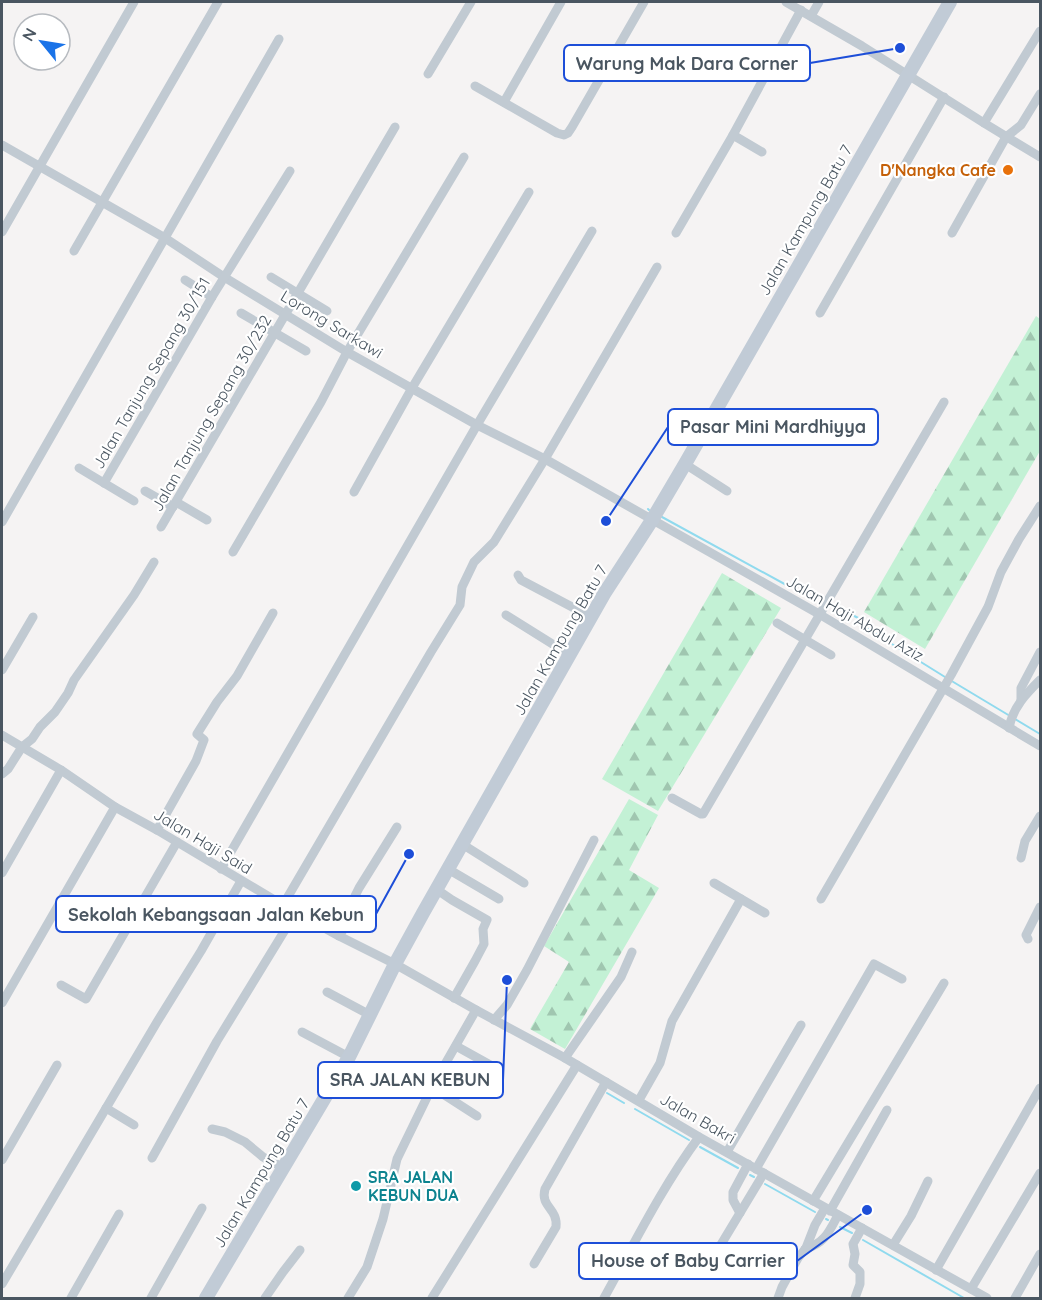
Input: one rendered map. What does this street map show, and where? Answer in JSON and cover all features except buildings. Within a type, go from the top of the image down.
[{"type":"street","points":[[2,232],[134,2]]},
{"type":"street","points":[[74,251],[188,44],[218,2]]},
{"type":"street","points":[[428,74],[471,2]]},
{"type":"street","points":[[504,102],[561,2]]},
{"type":"street","points":[[475,86],[564,135],[568,133],[644,2]]},
{"type":"street","points":[[786,2],[908,74],[1041,157]]},
{"type":"street","points":[[811,16],[819,2]]},
{"type":"street","name":"Jalan Kampung Batu 7","points":[[206,1299],[349,1057],[395,964],[604,594],[685,464],[950,2]]},
{"type":"street","points":[[676,233],[733,135],[801,10]]},
{"type":"street","points":[[984,123],[1041,31]]},
{"type":"street","points":[[2,522],[279,39]]},
{"type":"street","points":[[952,233],[1006,137],[1021,125],[1041,94]]},
{"type":"street","points":[[820,313],[944,97]]},
{"type":"street","name":"Jalan Tanjung Sepang 30/232","points":[[161,527],[395,127]]},
{"type":"street","points":[[733,135],[762,152]]},
{"type":"street","name":"Lorong Sarkawi","points":[[2,145],[165,238],[347,352],[477,425],[545,459],[652,520]]},
{"type":"street","points":[[233,552],[321,402],[347,352],[464,157]]},
{"type":"street","name":"Jalan Tanjung Sepang 30/151","points":[[104,483],[212,297],[290,171]]},
{"type":"street","points":[[354,492],[412,388],[529,192]]},
{"type":"street","points":[[221,869],[591,231]]},
{"type":"street","points":[[283,905],[460,605],[462,587],[474,562],[494,542],[657,267]]},
{"type":"street","points":[[271,277],[327,311]]},
{"type":"street","points":[[185,280],[212,297]]},
{"type":"street","points":[[241,314],[306,351]]},
{"type":"street","points":[[672,798],[703,814],[944,402]]},
{"type":"street","points":[[685,464],[727,491]]},
{"type":"street","points":[[79,468],[134,501]]},
{"type":"street","points":[[145,491],[207,520]]},
{"type":"street","points":[[821,899],[947,682],[988,608],[1001,572],[1041,506]]},
{"type":"street","name":"Jalan Haji Abdul Aziz","points":[[652,520],[819,614],[947,682],[1041,746]]},
{"type":"street","points":[[2,774],[8,769],[22,747],[55,712],[154,562]]},
{"type":"street","points":[[518,575],[521,580],[591,617]]},
{"type":"street","points":[[157,830],[196,761],[204,740],[197,734],[237,676],[273,613]]},
{"type":"street","points":[[506,615],[570,655]]},
{"type":"street","points":[[2,670],[33,617]]},
{"type":"street","points":[[777,623],[831,655]]},
{"type":"street","points":[[1021,700],[1021,688],[1041,652]]},
{"type":"street","points":[[1010,725],[1021,700],[1041,680]]},
{"type":"street","name":"Jalan Haji Said","points":[[2,735],[61,770],[115,807],[241,881],[339,936],[395,964]]},
{"type":"street","points":[[2,873],[61,770]]},
{"type":"street","points":[[2,1003],[115,807]]},
{"type":"street","points":[[1021,858],[1025,841],[1041,816]]},
{"type":"street","points":[[339,936],[358,908],[355,896],[359,888],[397,827]]},
{"type":"street","points":[[494,1020],[507,1005],[527,970],[594,840]]},
{"type":"street","points":[[61,985],[86,999],[177,842]]},
{"type":"street","points":[[462,844],[524,884]]},
{"type":"street","points":[[448,869],[499,899]]},
{"type":"street","points":[[2,1284],[241,881]]},
{"type":"street","points":[[714,884],[765,913]]},
{"type":"street","points":[[436,890],[488,920],[483,929],[484,944],[454,998]]},
{"type":"street","points":[[639,1100],[660,1063],[672,1021],[741,899]]},
{"type":"street","points":[[1028,939],[1026,935],[1041,907]]},
{"type":"street","points":[[152,1158],[217,1041],[296,912]]},
{"type":"street","points":[[565,1058],[621,977],[632,952]]},
{"type":"street","name":"Jalan Bakri","points":[[395,964],[565,1058],[699,1137],[987,1299]]},
{"type":"street","points":[[705,1271],[740,1213],[756,1169],[874,964],[902,979]]},
{"type":"street","points":[[813,1201],[944,983]]},
{"type":"street","points":[[327,992],[370,1015]]},
{"type":"street","points":[[348,1299],[366,1267],[382,1219],[397,1159],[432,1087],[476,1010]]},
{"type":"street","points":[[728,1152],[801,1025]]},
{"type":"street","points":[[302,1032],[349,1057]]},
{"type":"street","points":[[456,1046],[492,1066]]},
{"type":"street","points":[[2,1160],[57,1065]]},
{"type":"street","points":[[432,1299],[577,1065]]},
{"type":"street","points":[[534,1264],[556,1227],[557,1220],[555,1214],[544,1202],[543,1195],[606,1082]]},
{"type":"street","points":[[432,1087],[477,1116]]},
{"type":"street","points":[[936,1270],[1041,1088]]},
{"type":"street","points":[[106,1108],[134,1125]]},
{"type":"street","points":[[778,1299],[790,1272],[831,1211],[888,1110]]},
{"type":"street","points":[[212,1129],[225,1132],[245,1142],[263,1157],[284,1168]]},
{"type":"street","points":[[604,1299],[666,1188],[699,1137]]},
{"type":"street","points":[[740,1213],[733,1200],[733,1192],[756,1169]]},
{"type":"street","points":[[974,1293],[1041,1173]]},
{"type":"street","points":[[893,1245],[911,1216],[928,1181]]},
{"type":"street","points":[[151,1299],[202,1208]]},
{"type":"street","points":[[805,1249],[821,1242],[827,1236],[831,1211]]},
{"type":"street","points":[[72,1299],[119,1214]]},
{"type":"street","points":[[855,1299],[860,1284],[860,1272],[853,1265],[855,1254],[853,1244],[862,1228]]},
{"type":"street","points":[[265,1299],[300,1250]]},
{"type":"street","points":[[1015,1299],[1041,1254]]},
{"type":"green space","points":[[1036,316],[1040,319],[1040,451],[925,649],[864,612]]},
{"type":"green space","points":[[722,573],[781,608],[658,811],[602,779]]},
{"type":"green space","points":[[629,799],[658,815],[629,870],[659,888],[565,1049],[530,1029],[569,962],[544,946]]},
{"type":"waterway","points":[[662,517],[790,587],[799,584],[824,599]]},
{"type":"waterway","points":[[837,607],[862,620],[863,626],[945,677]]},
{"type":"waterway","points":[[950,680],[1010,716]]},
{"type":"waterway","points":[[1015,719],[1040,734]]},
{"type":"waterway","points":[[607,1093],[624,1103]]},
{"type":"waterway","points":[[635,1109],[689,1140]]},
{"type":"waterway","points":[[700,1147],[738,1168]]},
{"type":"waterway","points":[[750,1175],[754,1177]]},
{"type":"waterway","points":[[765,1184],[815,1212]]},
{"type":"waterway","points":[[840,1227],[852,1233]]},
{"type":"waterway","points":[[863,1240],[964,1298]]},
{"type":"place","name":"Warung Mak Dara Corner","points":[[900,48]]},
{"type":"place","name":"D'Nangka Cafe","points":[[1008,170]]},
{"type":"place","name":"Pasar Mini Mardhiyya","points":[[606,521]]},
{"type":"place","name":"Sekolah Kebangsaan Jalan Kebun","points":[[409,854]]},
{"type":"place","name":"SRA JALAN KEBUN","points":[[507,980]]},
{"type":"place","name":"SRA JALAN KEBUN DUA","points":[[356,1186]]},
{"type":"place","name":"House of Baby Carrier","points":[[867,1210]]}]
